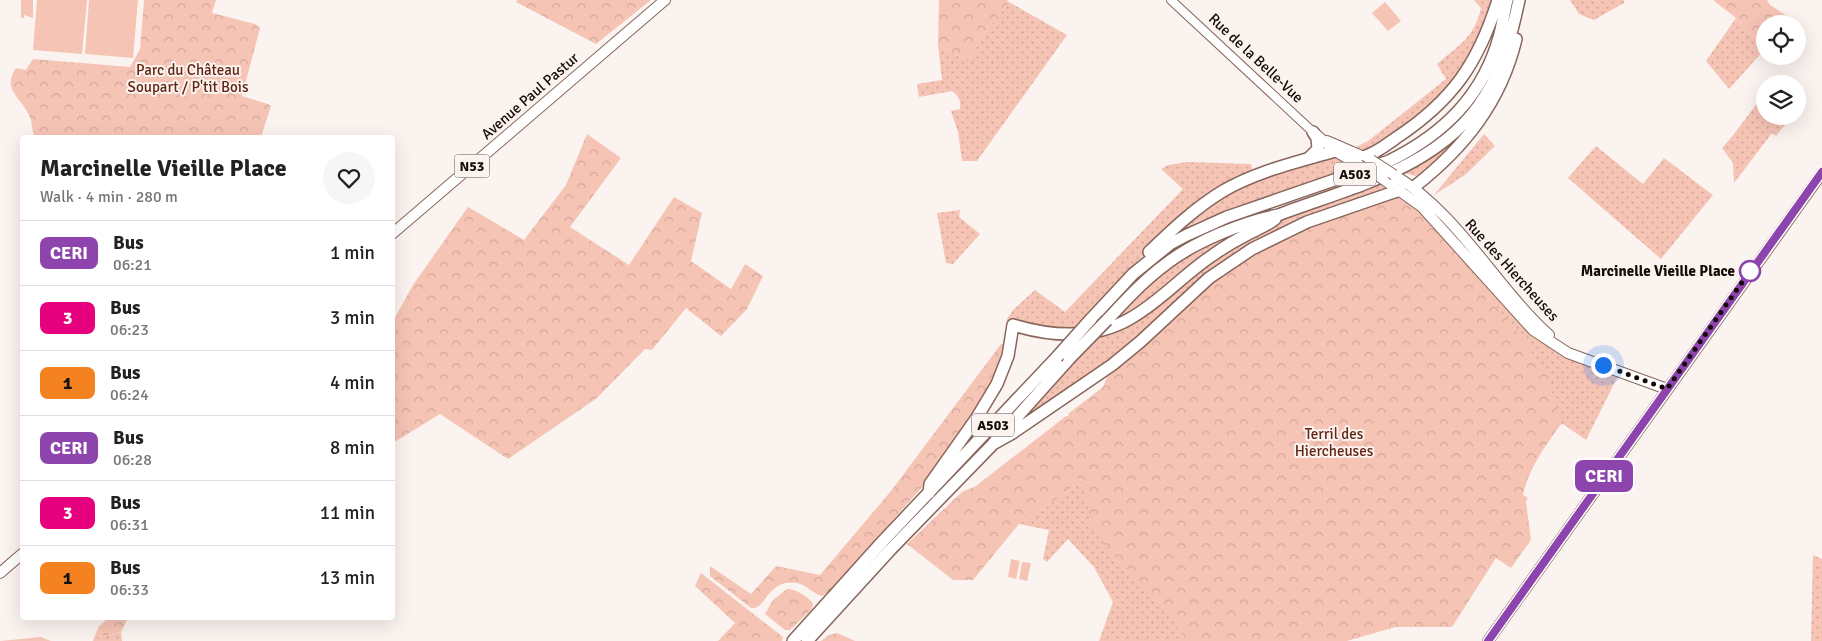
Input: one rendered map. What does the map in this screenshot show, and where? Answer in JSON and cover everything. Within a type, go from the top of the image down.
[{"type":"highway","points":[[1362,162],[1435,109],[1448,96],[1470,66],[1479,49],[1498,0]]},
{"type":"highway","name":"A503","points":[[806,637],[883,541],[1133,274],[1170,244],[1187,234],[1228,217],[1389,161],[1415,147],[1452,118],[1470,98],[1487,68],[1500,34],[1507,0]]},
{"type":"highway","name":"A503","points":[[793,641],[806,637],[993,444],[1069,359],[1140,286],[1167,263],[1225,231],[1260,218],[1278,215],[1386,175],[1422,157],[1456,132],[1477,108],[1491,86],[1503,59],[1519,0]]},
{"type":"highway","points":[[1414,186],[1453,153],[1488,107],[1510,64],[1524,0]]},
{"type":"highway","points":[[1308,158],[1318,149],[1317,136]]},
{"type":"highway","points":[[1133,274],[1142,259],[1196,209],[1224,190],[1308,158],[1335,151]]},
{"type":"highway","points":[[993,444],[1011,434],[1112,365],[1140,342],[1209,278],[1252,249],[1307,222],[1400,190]]},
{"type":"highway","points":[[929,493],[930,484],[976,419],[997,384],[1008,356],[1013,325],[1037,332],[1065,335],[1092,332],[1118,325],[1144,310],[1200,264],[1230,244],[1272,221],[1278,215]]},
{"type":"main road","name":"Avenue Paul Pastur","points":[[395,231],[665,0]]},
{"type":"main road","name":"Rue de la Belle-Vue","points":[[1317,136],[1347,149],[1383,179],[1400,190]]},
{"type":"main road","name":"Rue de la Belle-Vue","points":[[1317,136],[1335,151],[1394,175],[1414,186]]},
{"type":"main road","points":[[1335,151],[1347,149]]},
{"type":"main road","points":[[1488,641],[1822,173]]},
{"type":"main road","points":[[1400,190],[1414,186]]},
{"type":"main road","name":"Rue des Hiercheuses","points":[[1414,186],[1422,200],[1471,246],[1516,306],[1550,336],[1577,352],[1666,381],[1667,389]]},
{"type":"main road","name":"Rue des Hiercheuses","points":[[1400,190],[1422,200]]},
{"type":"main road","points":[[0,573],[20,556]]},
{"type":"street","name":"Rue de la Belle-Vue","points":[[1171,0],[1317,136]]},
{"type":"green space","points":[[21,0],[33,0],[33,18],[24,15],[24,18],[21,18]]},
{"type":"green space","points":[[37,0],[87,0],[82,54],[33,50]]},
{"type":"green space","points":[[89,0],[138,0],[133,58],[85,54]]},
{"type":"green space","name":"Parc du Château Soupart / P'tit Bois","points":[[144,0],[216,0],[212,13],[255,24],[260,28],[242,96],[271,106],[262,135],[34,135],[28,113],[12,89],[12,76],[16,68],[26,70],[33,59],[130,67],[140,49]]},
{"type":"green space","points":[[517,0],[651,0],[596,44],[516,2]]},
{"type":"green space","points":[[939,0],[1007,0],[1009,2],[985,32],[968,61],[938,45]]},
{"type":"green space","points":[[1474,0],[1491,0],[1475,47],[1451,85],[1419,116],[1396,134],[1371,150],[1356,147],[1368,141],[1446,79],[1437,64],[1470,34],[1481,8]]},
{"type":"green space","points":[[1570,0],[1624,0],[1624,3],[1594,20],[1579,14]]},
{"type":"green space","points":[[1713,0],[1767,0],[1770,5],[1785,15],[1756,15],[1756,39],[1736,18]]},
{"type":"green space","points":[[1009,2],[1067,35],[977,161],[962,161],[958,132],[951,111],[960,109],[958,97],[952,91],[919,97],[917,84],[942,80],[938,45],[968,61],[985,32]]},
{"type":"green space","points":[[1385,2],[1401,21],[1388,31],[1372,13]]},
{"type":"green space","points":[[1736,18],[1756,39],[1756,59],[1729,89],[1706,61]]},
{"type":"green space","points":[[1756,105],[1756,125],[1785,125],[1776,136],[1772,133],[1734,183],[1733,163],[1722,148]]},
{"type":"green space","points":[[1481,116],[1425,174],[1415,176],[1401,172]]},
{"type":"green space","points":[[587,134],[621,158],[570,227],[629,265],[674,197],[702,213],[691,261],[731,289],[745,264],[763,276],[747,309],[721,336],[686,308],[652,350],[645,349],[597,398],[508,459],[440,414],[395,442],[395,317],[413,285],[468,207],[524,240],[566,185]]},
{"type":"green space","points":[[1484,134],[1495,146],[1465,175],[1434,195]]},
{"type":"green space","points":[[1596,146],[1643,184],[1664,158],[1713,195],[1661,259],[1568,178]]},
{"type":"green space","points":[[1334,157],[1352,168],[1196,222],[1172,237],[1188,220],[1206,206],[1246,185]]},
{"type":"green space","points":[[1187,162],[1251,164],[1253,173],[1177,220],[1071,331],[1030,327],[1006,321],[1013,310],[1035,290],[1065,312],[1183,189],[1161,169],[1168,165]]},
{"type":"green space","points":[[1378,182],[1389,189],[1249,246],[1224,261],[1109,364],[1011,429],[1101,334],[1230,246],[1278,221],[1356,194]]},
{"type":"green space","name":"Terril des Hiercheuses","points":[[1400,190],[1457,246],[1453,249],[1547,372],[1560,425],[1533,467],[1523,495],[1528,498],[1526,501],[1531,540],[1511,568],[1496,558],[1452,627],[1395,627],[1344,641],[1187,641],[1165,608],[1108,549],[1092,526],[1082,481],[1077,477],[1070,490],[1019,524],[973,580],[953,580],[907,544],[962,492],[976,486],[1066,416],[1069,416],[1068,414],[1103,387],[1112,365],[1252,249]]},
{"type":"green space","points":[[960,210],[959,217],[980,234],[953,264],[946,263],[937,213]]},
{"type":"green space","points":[[1366,219],[1457,246],[1533,330],[1618,376],[1586,440],[1563,424],[1560,425],[1539,455],[1527,479]]},
{"type":"green space","points":[[1256,224],[1147,304],[1114,322],[1151,282],[1175,262],[1204,246]]},
{"type":"green space","points":[[1001,344],[1007,346],[1001,372],[960,436],[924,485],[829,592],[822,596],[801,584],[787,583],[773,589],[761,604],[751,608],[710,576],[710,566],[751,594],[776,566],[820,575],[891,491]]},
{"type":"green space","points":[[1077,477],[1090,487],[1390,612],[1395,627],[1347,641],[1099,641],[1113,602],[1094,567],[1068,539],[1047,562],[1043,559],[1049,530],[1019,524],[1070,490]]},
{"type":"green space","points":[[1813,555],[1822,559],[1822,641],[1811,641]]},
{"type":"green space","points":[[1011,559],[1020,561],[1016,579],[1008,577]]},
{"type":"green space","points":[[1022,562],[1031,563],[1027,581],[1019,579]]},
{"type":"green space","points":[[701,573],[783,637],[782,641],[718,641],[735,623],[695,586]]},
{"type":"green space","points":[[787,589],[801,593],[813,603],[812,609],[790,630],[785,630],[765,614],[773,600]]},
{"type":"green space","points":[[106,620],[127,620],[121,632],[94,638],[99,626]]},
{"type":"green space","points":[[121,632],[122,641],[93,641],[94,638]]},
{"type":"green space","points":[[837,633],[855,641],[821,641],[829,635]]},
{"type":"green space","points":[[41,637],[51,641],[0,641]]},
{"type":"bus line","name":"CERI","points":[[1488,641],[1502,624],[1596,488],[1822,172]]},
{"type":"place","name":"Marcinelle Vieille Place","points":[[1750,271]]},
{"type":"route","points":[[1603,365],[1667,389],[1750,271]]}]
